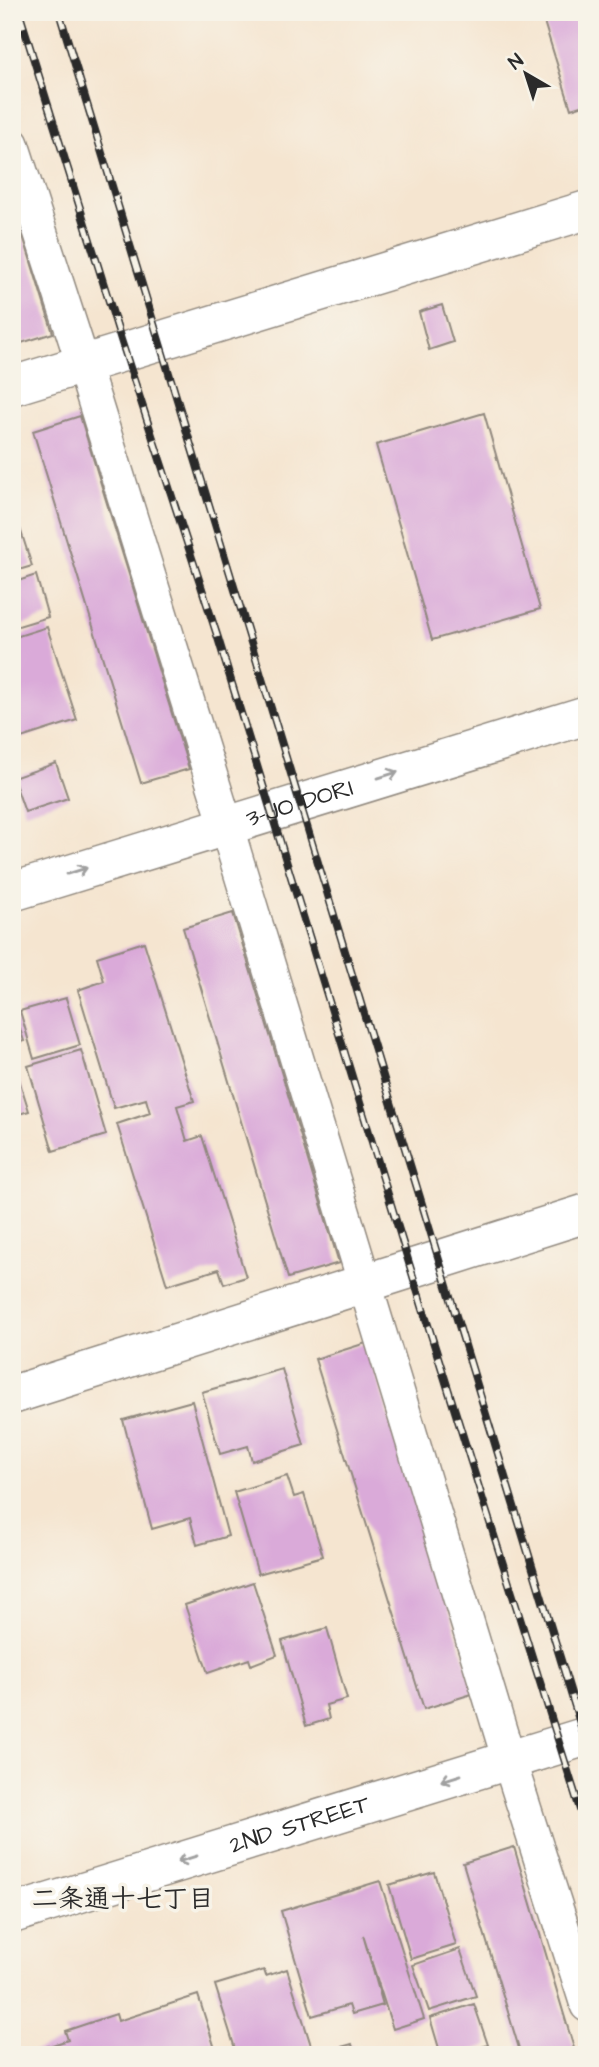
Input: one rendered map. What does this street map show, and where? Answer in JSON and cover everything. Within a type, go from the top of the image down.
[{"type":"street","points":[[12,144],[226,825],[509,1760],[587,2005]]},
{"type":"street","points":[[12,386],[587,210]]},
{"type":"street","name":"3-JO DORI","points":[[12,892],[587,715]]},
{"type":"street","points":[[12,1395],[587,1213]]},
{"type":"street","name":"2ND STREET","points":[[12,1913],[587,1736]]},
{"type":"building","points":[[541,12],[587,12],[587,104],[571,109]]},
{"type":"building","points":[[12,200],[53,333],[12,346]]},
{"type":"building","points":[[442,305],[453,342],[429,350],[419,312]]},
{"type":"building","points":[[484,413],[540,609],[432,640],[376,445]]},
{"type":"building","points":[[80,416],[189,769],[141,783],[33,431]]},
{"type":"building","points":[[12,503],[32,566],[12,572]]},
{"type":"building","points":[[36,575],[48,617],[12,628],[12,583]]},
{"type":"building","points":[[47,627],[77,720],[12,741],[12,638]]},
{"type":"building","points":[[56,763],[68,798],[25,812],[13,778]]},
{"type":"building","points":[[233,913],[339,1263],[288,1278],[183,928]]},
{"type":"building","points":[[144,942],[194,1101],[177,1106],[187,1141],[202,1136],[246,1277],[224,1284],[219,1269],[167,1285],[117,1124],[150,1113],[146,1099],[114,1108],[78,990],[104,981],[97,957]]},
{"type":"building","points":[[66,998],[80,1045],[34,1059],[20,1011]]},
{"type":"building","points":[[12,1005],[24,1041],[12,1044]]},
{"type":"building","points":[[81,1050],[106,1135],[53,1151],[28,1066]]},
{"type":"building","points":[[12,1057],[29,1111],[12,1116]]},
{"type":"building","points":[[366,1343],[475,1693],[424,1709],[315,1359]]},
{"type":"building","points":[[282,1369],[304,1445],[252,1461],[248,1446],[220,1454],[202,1392]]},
{"type":"building","points":[[192,1401],[228,1536],[197,1545],[190,1518],[152,1529],[123,1420]]},
{"type":"building","points":[[287,1476],[294,1497],[304,1494],[323,1556],[258,1574],[234,1492]]},
{"type":"building","points":[[253,1582],[277,1655],[251,1665],[249,1659],[208,1673],[185,1605]]},
{"type":"building","points":[[327,1628],[347,1699],[326,1705],[329,1719],[306,1726],[282,1641]]},
{"type":"building","points":[[514,1847],[576,2055],[521,2055],[463,1863]]},
{"type":"building","points":[[434,1872],[456,1945],[411,1959],[389,1885]]},
{"type":"building","points":[[380,1881],[424,2019],[393,2029],[363,1935],[383,2005],[352,2014],[349,2005],[312,2016],[281,1911]]},
{"type":"building","points":[[460,1949],[476,1996],[429,2011],[413,1965]]},
{"type":"building","points":[[287,1969],[314,2055],[237,2055],[215,1985],[264,1970],[266,1976]]},
{"type":"building","points":[[198,1995],[217,2055],[21,2055],[68,2040],[65,2031],[116,2014],[118,2021]]},
{"type":"building","points":[[474,2004],[488,2045],[457,2055],[441,2055],[430,2018]]},
{"type":"building","points":[[352,2044],[355,2055],[328,2055],[327,2051]]},
{"type":"railway","points":[[19,12],[122,343],[218,638],[423,1309],[587,1832]]},
{"type":"railway","points":[[59,12],[587,1746]]},
{"type":"district","name":"二条通十七丁目","points":[[123,1899]]}]
